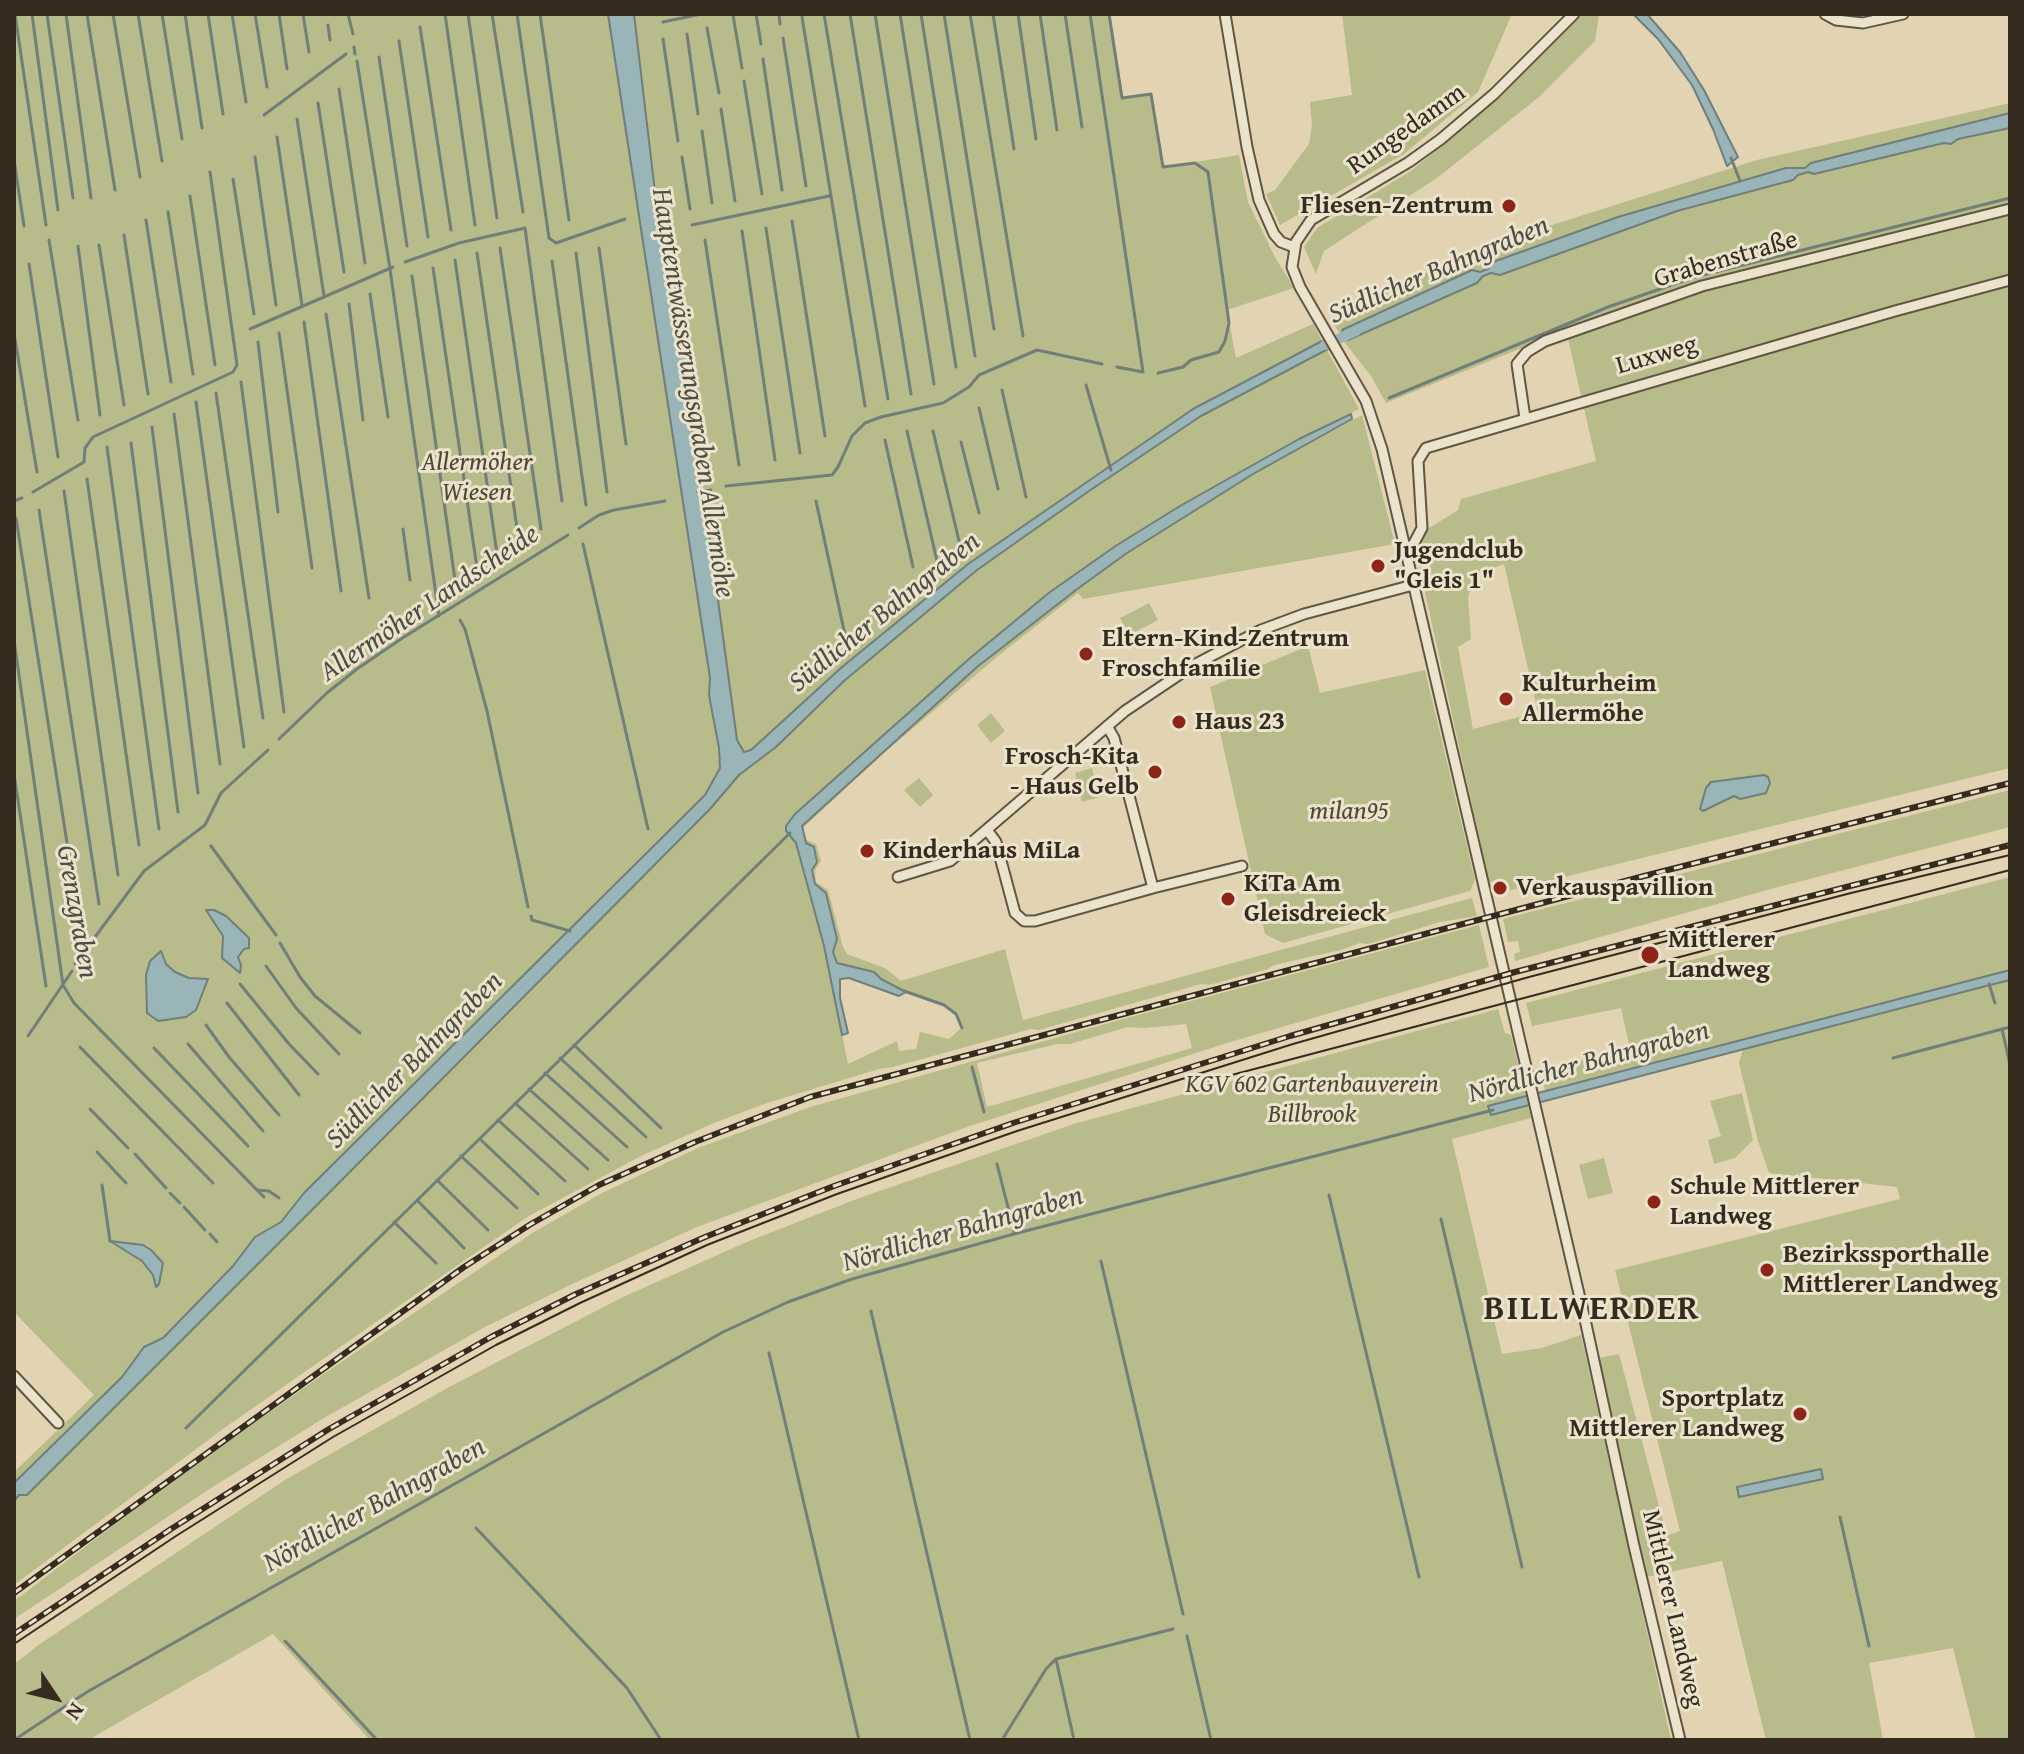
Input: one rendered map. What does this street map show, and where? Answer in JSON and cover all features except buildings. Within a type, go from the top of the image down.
[{"type":"street","points":[[1225,14],[1259,200],[1274,234],[1281,242],[1294,247]]},
{"type":"street","name":"Rungedamm","points":[[1294,247],[1315,217],[1409,162],[1460,123],[1574,14]]},
{"type":"street","points":[[1825,14],[1836,20],[1863,23],[1903,14]]},
{"type":"street","name":"Grabenstraße","points":[[1525,418],[1517,364],[1527,352],[1545,341],[1702,286],[2010,209]]},
{"type":"street","name":"Mittlerer Landweg","points":[[1294,247],[1292,267],[1300,287],[1372,414],[1530,1082],[1680,1740]]},
{"type":"street","name":"Luxweg","points":[[1404,548],[1413,545],[1422,528],[1418,461],[1426,448],[2010,280]]},
{"type":"street","points":[[898,877],[950,861],[1107,726],[1192,666],[1261,630],[1327,607],[1413,585]]},
{"type":"street","points":[[1107,726],[1114,738],[1153,888]]},
{"type":"street","points":[[987,830],[996,842],[1015,913],[1024,921],[1035,921],[1242,866]]},
{"type":"street","points":[[14,1376],[58,1423]]},
{"type":"green space","name":"Allermöher Wiesen","points":[[14,14],[1109,14],[1122,98],[1151,94],[1163,167],[1239,155],[1248,202],[1294,288],[1227,310],[1236,358],[1313,324],[1359,409],[1180,506],[1050,592],[795,814],[786,831],[796,843],[824,946],[848,1064],[897,1041],[899,1051],[916,1049],[920,1032],[949,1039],[961,1028],[956,1014],[944,1005],[906,992],[873,972],[837,963],[833,952],[837,939],[826,893],[816,884],[802,826],[977,667],[1076,590],[1127,553],[1253,474],[1362,415],[1395,544],[1083,599],[1078,593],[885,752],[804,827],[804,831],[807,840],[816,844],[821,861],[815,870],[816,882],[828,890],[847,954],[885,968],[901,981],[1005,949],[1023,1020],[1472,898],[1477,916],[1440,922],[1368,944],[1360,943],[1039,1030],[1031,1029],[879,1069],[767,1103],[641,1156],[529,1216],[223,1429],[14,1585],[14,1496],[299,1221],[291,1212],[281,1223],[255,1237],[233,1266],[163,1338],[144,1348],[122,1377],[14,1483],[14,1472],[94,1395],[14,1312]]},
{"type":"green space","points":[[1342,14],[1512,14],[1478,92],[1404,154],[1280,225],[1266,194],[1275,190],[1309,144],[1312,125],[1310,102],[1352,95]]},
{"type":"green space","points":[[1583,14],[1599,14],[1595,41],[1539,97],[1437,178],[1324,251],[1316,274],[1304,247],[1317,228],[1411,171],[1488,107]]},
{"type":"green space","points":[[2010,103],[2010,113],[1811,163],[1805,168],[1786,168],[1618,217],[1543,243],[1480,272],[1472,270],[1348,340],[1477,283],[1483,276],[1491,273],[1500,275],[1677,211],[1793,180],[1797,175],[1808,172],[1814,174],[2010,128],[2010,768],[1507,891],[1504,880],[1489,882],[1413,538],[1458,510],[1461,499],[1596,461],[1566,330],[1386,403],[1332,321],[1333,313],[1492,244],[1757,160]],"holes":[[[1504,564],[1538,712],[1473,729],[1458,647],[1471,639],[1468,598],[1474,575]]]},
{"type":"green space","points":[[1149,603],[1158,620],[1130,635],[1120,618]]},
{"type":"green space","name":"milan95","points":[[1308,646],[1320,693],[1425,670],[1475,880],[1470,891],[1283,943],[1265,934],[1210,687]]},
{"type":"green space","points":[[991,713],[1005,731],[991,743],[977,725]]},
{"type":"green space","points":[[1092,768],[1100,797],[1082,802],[1075,773]]},
{"type":"green space","points":[[919,778],[933,795],[920,807],[904,790]]},
{"type":"green space","points":[[2010,790],[2010,827],[1767,890],[1515,961],[1514,954],[1520,952],[1518,941],[1508,942],[1503,919]]},
{"type":"green space","points":[[2010,877],[2010,1740],[1976,1740],[1953,1648],[1869,1663],[1883,1740],[1766,1740],[1722,1561],[1646,1577],[1594,1359],[1619,1354],[1667,1536],[1680,1531],[1615,1270],[1900,1199],[1897,1187],[1769,1173],[1739,1063],[1746,1038],[1545,1090],[1541,1070],[1630,1049],[1621,1008],[1532,1026],[1526,1003]]},
{"type":"green space","points":[[1479,925],[1489,967],[1230,1042],[967,1127],[697,1227],[485,1327],[324,1418],[211,1488],[14,1619],[14,1601],[152,1496],[325,1373],[534,1232],[602,1193],[698,1148],[810,1107],[1119,1020]],"holes":[[[1186,1024],[1192,1048],[987,1107],[977,1063],[1057,1044],[1070,1044],[1128,1027]]]},
{"type":"green space","name":"KGV 602 Gartenbauverein Billbrook","points":[[1498,1009],[1505,1033],[1511,1035],[1531,1118],[1452,1139],[1502,1354],[1542,1348],[1581,1335],[1671,1740],[370,1740],[273,1634],[88,1740],[14,1740],[14,1664],[40,1644],[288,1478],[449,1387],[623,1297],[749,1241],[862,1197],[1077,1123]]},
{"type":"green space","points":[[1742,1093],[1753,1140],[1735,1158],[1714,1164],[1708,1140],[1721,1136],[1710,1101]]},
{"type":"green space","points":[[1604,1158],[1613,1193],[1588,1199],[1579,1165]]},
{"type":"water","points":[[608,14],[634,14],[659,226],[673,269],[687,351],[687,391],[700,491],[709,515],[737,740],[744,752],[751,750],[842,667],[968,564],[1193,409],[1322,341],[1328,349],[1201,416],[1089,491],[977,570],[844,681],[776,747],[739,775],[710,809],[322,1200],[27,1495],[19,1495],[14,1501],[14,1483],[122,1377],[144,1347],[163,1338],[233,1266],[255,1237],[281,1222],[304,1193],[705,795],[720,768],[709,695],[710,678]]},
{"type":"water","points":[[1633,14],[1647,14],[1680,52],[1704,90],[1738,157],[1727,166],[1692,85],[1658,39]]},
{"type":"water","points":[[2010,113],[2010,128],[1814,174],[1808,172],[1793,180],[1677,211],[1500,275],[1491,273],[1483,276],[1477,283],[1348,340],[1342,330],[1472,270],[1480,272],[1488,269],[1493,262],[1618,217],[1786,168],[1805,168],[1811,163]]},
{"type":"water","points":[[1351,414],[1352,419],[1253,474],[1127,553],[1076,590],[977,667],[802,826],[806,843],[814,847],[817,862],[812,870],[815,884],[826,893],[837,939],[833,952],[837,963],[874,972],[906,992],[899,996],[849,978],[840,979],[840,998],[848,1033],[842,1035],[824,946],[796,843],[786,831],[795,814],[970,658],[1050,592],[1180,506],[1299,439]]},
{"type":"water","points":[[1764,775],[1770,783],[1766,793],[1740,799],[1734,796],[1703,811],[1700,809],[1711,782]]},
{"type":"water","points":[[206,910],[226,916],[249,938],[249,948],[238,957],[240,973],[222,958],[223,936]]},
{"type":"water","points":[[161,951],[166,964],[175,972],[189,978],[208,979],[196,1010],[186,1017],[158,1021],[147,1013],[146,975],[150,961]]},
{"type":"water","points":[[2010,970],[2010,980],[1491,1115],[1488,1106]]},
{"type":"water","points":[[110,1241],[143,1245],[151,1250],[163,1263],[159,1284],[156,1287],[153,1275],[142,1261]]},
{"type":"water","points":[[1821,1469],[1823,1479],[1739,1497],[1737,1487]]},
{"type":"waterway","points":[[15,14],[46,225]]},
{"type":"waterway","points":[[32,14],[58,210]]},
{"type":"waterway","points":[[47,14],[73,198]]},
{"type":"waterway","points":[[66,14],[91,198]]},
{"type":"waterway","points":[[87,14],[115,190]]},
{"type":"waterway","points":[[113,14],[140,177]]},
{"type":"waterway","points":[[138,14],[162,161]]},
{"type":"waterway","points":[[162,14],[182,139]]},
{"type":"waterway","points":[[185,14],[202,128]]},
{"type":"waterway","points":[[208,14],[223,114]]},
{"type":"waterway","points":[[232,14],[246,102]]},
{"type":"waterway","points":[[255,14],[267,87]]},
{"type":"waterway","points":[[279,14],[287,69]]},
{"type":"waterway","points":[[303,14],[309,52]]},
{"type":"waterway","points":[[348,14],[353,34]]},
{"type":"waterway","points":[[445,14],[475,225]]},
{"type":"waterway","points":[[468,14],[497,218]]},
{"type":"waterway","points":[[492,14],[523,212]]},
{"type":"waterway","points":[[517,14],[549,238],[556,243],[625,219]]},
{"type":"waterway","points":[[540,14],[569,220]]},
{"type":"waterway","points":[[663,22],[701,14]]},
{"type":"waterway","points":[[756,14],[761,44]]},
{"type":"waterway","points":[[779,14],[780,24]]},
{"type":"waterway","points":[[824,14],[888,399]]},
{"type":"waterway","points":[[850,14],[911,394]]},
{"type":"waterway","points":[[875,14],[934,384]]},
{"type":"waterway","points":[[900,14],[956,367]]},
{"type":"waterway","points":[[921,14],[975,356]]},
{"type":"waterway","points":[[944,14],[994,329]]},
{"type":"waterway","points":[[970,14],[1023,336]]},
{"type":"waterway","points":[[993,14],[1014,149]]},
{"type":"waterway","points":[[1018,14],[1036,139]]},
{"type":"waterway","points":[[1040,14],[1057,130]]},
{"type":"waterway","points":[[1065,14],[1082,127]]},
{"type":"waterway","points":[[1090,14],[1143,372],[1117,367]]},
{"type":"waterway","points":[[1109,14],[1122,98],[1151,94],[1163,167],[1195,163],[1208,172],[1229,323],[1219,352],[1191,360],[1183,367],[1158,373]]},
{"type":"waterway","points":[[733,15],[742,68]]},
{"type":"waterway","points":[[802,17],[865,406]]},
{"type":"waterway","points":[[328,25],[330,40]]},
{"type":"waterway","points":[[420,27],[451,230]]},
{"type":"waterway","points":[[707,28],[719,93]]},
{"type":"waterway","points":[[687,34],[698,114]]},
{"type":"waterway","points":[[783,38],[806,186]]},
{"type":"waterway","points":[[663,39],[678,141]]},
{"type":"waterway","points":[[399,41],[428,237]]},
{"type":"waterway","points":[[354,47],[355,54]]},
{"type":"waterway","points":[[264,115],[346,54]]},
{"type":"waterway","points":[[379,57],[407,246]]},
{"type":"waterway","points":[[763,59],[782,190]]},
{"type":"waterway","points":[[357,61],[439,616]]},
{"type":"waterway","points":[[744,81],[762,194]]},
{"type":"waterway","points":[[339,89],[365,263]]},
{"type":"waterway","points":[[318,103],[344,272]]},
{"type":"waterway","points":[[721,109],[735,201]]},
{"type":"waterway","points":[[297,119],[324,296]]},
{"type":"waterway","points":[[702,131],[712,203]]},
{"type":"waterway","points":[[277,137],[302,305]]},
{"type":"waterway","points":[[255,157],[276,305]]},
{"type":"waterway","name":"Hauptentwässerungsgraben Allermöhe","points":[[682,157],[690,209]]},
{"type":"waterway","points":[[1731,158],[1740,181]]},
{"type":"waterway","points":[[14,160],[24,226]]},
{"type":"waterway","points":[[33,492],[84,462],[85,448],[93,437],[233,372],[237,365],[210,172]]},
{"type":"waterway","points":[[233,179],[254,314]]},
{"type":"waterway","points":[[190,196],[215,365]]},
{"type":"waterway","name":"Hauptentwässerungsgraben Allermöhe","points":[[692,225],[829,196]]},
{"type":"waterway","points":[[1389,398],[1608,307],[1695,277],[2010,198]]},
{"type":"waterway","points":[[168,212],[193,374]]},
{"type":"waterway","points":[[146,220],[171,382]]},
{"type":"waterway","points":[[792,221],[825,436]]},
{"type":"waterway","points":[[405,262],[459,243],[525,228],[562,501]]},
{"type":"waterway","points":[[766,228],[800,453]]},
{"type":"waterway","points":[[742,231],[775,460]]},
{"type":"waterway","points":[[124,235],[148,394]]},
{"type":"waterway","points":[[49,240],[78,420]]},
{"type":"waterway","points":[[705,240],[739,465]]},
{"type":"waterway","points":[[99,245],[124,405]]},
{"type":"waterway","points":[[78,246],[100,415]]},
{"type":"waterway","points":[[500,248],[541,529]]},
{"type":"waterway","points":[[599,248],[626,444]]},
{"type":"waterway","points":[[477,253],[519,542]]},
{"type":"waterway","points":[[576,253],[607,492]]},
{"type":"waterway","points":[[455,260],[497,554]]},
{"type":"waterway","points":[[552,261],[586,505]]},
{"type":"waterway","points":[[29,264],[58,457]]},
{"type":"waterway","points":[[250,329],[393,267]]},
{"type":"waterway","points":[[433,268],[477,568]]},
{"type":"waterway","points":[[412,276],[455,580]]},
{"type":"waterway","points":[[370,294],[388,417]]},
{"type":"waterway","points":[[349,304],[363,420]]},
{"type":"waterway","points":[[326,314],[369,598]]},
{"type":"waterway","points":[[304,322],[341,591]]},
{"type":"waterway","name":"Südlicher Bahngraben","points":[[1325,345],[1356,331]]},
{"type":"waterway","points":[[14,333],[37,472]]},
{"type":"waterway","points":[[279,333],[312,568]]},
{"type":"waterway","points":[[258,342],[278,512]]},
{"type":"waterway","name":"Allermöher Landscheide","points":[[726,486],[832,475],[852,436],[865,423],[943,403],[969,387],[979,375],[1037,350],[1102,364]]},
{"type":"waterway","points":[[241,382],[284,712]]},
{"type":"waterway","points":[[1086,385],[1111,470]]},
{"type":"waterway","points":[[1002,390],[1026,497]]},
{"type":"waterway","points":[[216,393],[263,718]]},
{"type":"waterway","points":[[196,402],[244,747]]},
{"type":"waterway","points":[[979,408],[998,489]]},
{"type":"waterway","points":[[174,414],[220,764]]},
{"type":"waterway","points":[[152,427],[198,793]]},
{"type":"waterway","points":[[907,431],[937,561]]},
{"type":"waterway","points":[[933,431],[959,541]]},
{"type":"waterway","points":[[885,440],[913,567]]},
{"type":"waterway","points":[[961,442],[979,513]]},
{"type":"waterway","points":[[131,443],[178,812]]},
{"type":"waterway","points":[[107,447],[159,829]]},
{"type":"waterway","points":[[87,479],[139,845]]},
{"type":"waterway","name":"Hauptentwässerungsgraben Allermöhe","points":[[698,492],[711,490]]},
{"type":"waterway","points":[[64,491],[118,875]]},
{"type":"waterway","points":[[14,501],[22,498]]},
{"type":"waterway","name":"Allermöher Landscheide","points":[[579,528],[599,515],[614,510],[665,501]]},
{"type":"waterway","points":[[816,501],[845,635]]},
{"type":"waterway","points":[[39,510],[99,904]]},
{"type":"waterway","points":[[16,518],[78,913]]},
{"type":"waterway","points":[[403,529],[410,580]]},
{"type":"waterway","name":"Allermöher Landscheide","points":[[279,739],[357,669],[568,535]]},
{"type":"waterway","points":[[583,544],[648,829]]},
{"type":"waterway","points":[[460,620],[487,711],[528,907]]},
{"type":"waterway","name":"Grenzgraben","points":[[14,640],[63,985],[74,1003],[257,1190],[269,1191],[279,1198]]},
{"type":"waterway","name":"Allermöher Landscheide","points":[[75,964],[144,871],[205,825],[221,793],[268,750]]},
{"type":"waterway","points":[[14,774],[46,986]]},
{"type":"waterway","points":[[186,1428],[790,833]]},
{"type":"waterway","points":[[211,846],[276,935]]},
{"type":"waterway","points":[[531,916],[532,920],[570,931]]},
{"type":"waterway","points":[[280,943],[315,996],[360,1033]]},
{"type":"waterway","points":[[266,966],[296,1008],[339,1054]]},
{"type":"waterway","points":[[28,1036],[72,971]]},
{"type":"waterway","points":[[240,984],[318,1074]]},
{"type":"waterway","points":[[1989,984],[1995,1003]]},
{"type":"waterway","points":[[904,991],[944,1005],[956,1014],[962,1028]]},
{"type":"waterway","points":[[227,1003],[299,1095]]},
{"type":"waterway","points":[[206,1025],[279,1115]]},
{"type":"waterway","points":[[1893,1058],[2010,1027]]},
{"type":"waterway","points":[[2002,1029],[2010,1065]]},
{"type":"waterway","points":[[188,1044],[263,1131]]},
{"type":"waterway","points":[[574,1045],[661,1128]]},
{"type":"waterway","points":[[80,1047],[213,1183]]},
{"type":"waterway","points":[[154,1048],[248,1146]]},
{"type":"waterway","points":[[560,1058],[646,1137]]},
{"type":"waterway","points":[[972,1067],[984,1112]]},
{"type":"waterway","points":[[545,1073],[627,1147]]},
{"type":"waterway","points":[[529,1089],[608,1160]]},
{"type":"waterway","points":[[515,1103],[588,1169]]},
{"type":"waterway","points":[[90,1109],[128,1148]]},
{"type":"waterway","name":"Nördlicher Bahngraben","points":[[14,1740],[87,1692],[723,1332],[788,1302],[852,1279],[1014,1234],[1493,1110]]},
{"type":"waterway","points":[[498,1120],[565,1181]]},
{"type":"waterway","points":[[480,1139],[538,1194]]},
{"type":"waterway","points":[[97,1152],[126,1183]]},
{"type":"waterway","points":[[135,1154],[166,1188]]},
{"type":"waterway","points":[[461,1156],[517,1208]]},
{"type":"waterway","points":[[997,1164],[1009,1211]]},
{"type":"waterway","points":[[437,1180],[488,1230]]},
{"type":"waterway","points":[[102,1185],[110,1241]]},
{"type":"waterway","name":"Grenzgraben","points":[[257,1190],[264,1197]]},
{"type":"waterway","points":[[170,1193],[180,1203]]},
{"type":"waterway","points":[[1329,1195],[1419,1577]]},
{"type":"waterway","points":[[417,1200],[464,1248]]},
{"type":"waterway","points":[[184,1207],[205,1230]]},
{"type":"waterway","points":[[1441,1219],[1522,1567]]},
{"type":"waterway","points":[[1012,1221],[1014,1233]]},
{"type":"waterway","points":[[394,1222],[436,1263]]},
{"type":"waterway","points":[[210,1234],[217,1242]]},
{"type":"waterway","points":[[1101,1261],[1183,1614]]},
{"type":"waterway","points":[[871,1311],[970,1740]]},
{"type":"waterway","points":[[769,1353],[859,1740]]},
{"type":"waterway","points":[[1840,1517],[1869,1646]]},
{"type":"waterway","points":[[476,1528],[627,1688],[661,1740]]},
{"type":"waterway","points":[[1002,1740],[1046,1669],[1056,1659],[1173,1629]]},
{"type":"waterway","points":[[1187,1636],[1211,1740]]},
{"type":"waterway","points":[[285,1641],[377,1740]]},
{"type":"waterway","points":[[1056,1659],[1074,1740]]},
{"type":"tram line","points":[[14,1644],[176,1536],[333,1437],[496,1345],[707,1245],[837,1194],[1017,1131],[1293,1044],[1529,977],[2010,855]]},
{"type":"tram line","points":[[1205,1082],[2010,870]]},
{"type":"railway","points":[[14,1593],[464,1267],[599,1185],[695,1142],[810,1097],[1644,876],[2010,783]]},
{"type":"railway","points":[[14,1634],[329,1429],[491,1337],[576,1294],[705,1237],[834,1186],[1013,1123],[1290,1036],[1515,972],[2010,845]]},
{"type":"place","name":"Fliesen-Zentrum","points":[[1509,206]]},
{"type":"place","name":"Jugendclub \"Gleis 1\"","points":[[1378,566]]},
{"type":"place","name":"Eltern-Kind-Zentrum Froschfamilie","points":[[1086,654]]},
{"type":"place","name":"Kulturheim Allermöhe","points":[[1506,699]]},
{"type":"place","name":"Haus 23","points":[[1179,722]]},
{"type":"place","name":"Frosch-Kita - Haus Gelb","points":[[1155,772]]},
{"type":"place","name":"Kinderhaus MiLa","points":[[867,851]]},
{"type":"place","name":"Verkauspavillion","points":[[1500,888]]},
{"type":"place","name":"KiTa Am Gleisdreieck","points":[[1228,899]]},
{"type":"place","name":"Mittlerer Landweg","points":[[1650,955]]},
{"type":"place","name":"Schule Mittlerer Landweg","points":[[1654,1202]]},
{"type":"place","name":"Bezirkssporthalle Mittlerer Landweg","points":[[1767,1270]]},
{"type":"place","name":"Sportplatz Mittlerer Landweg","points":[[1800,1414]]},
{"type":"district","name":"BILLWERDER","points":[[1592,1310]]}]
